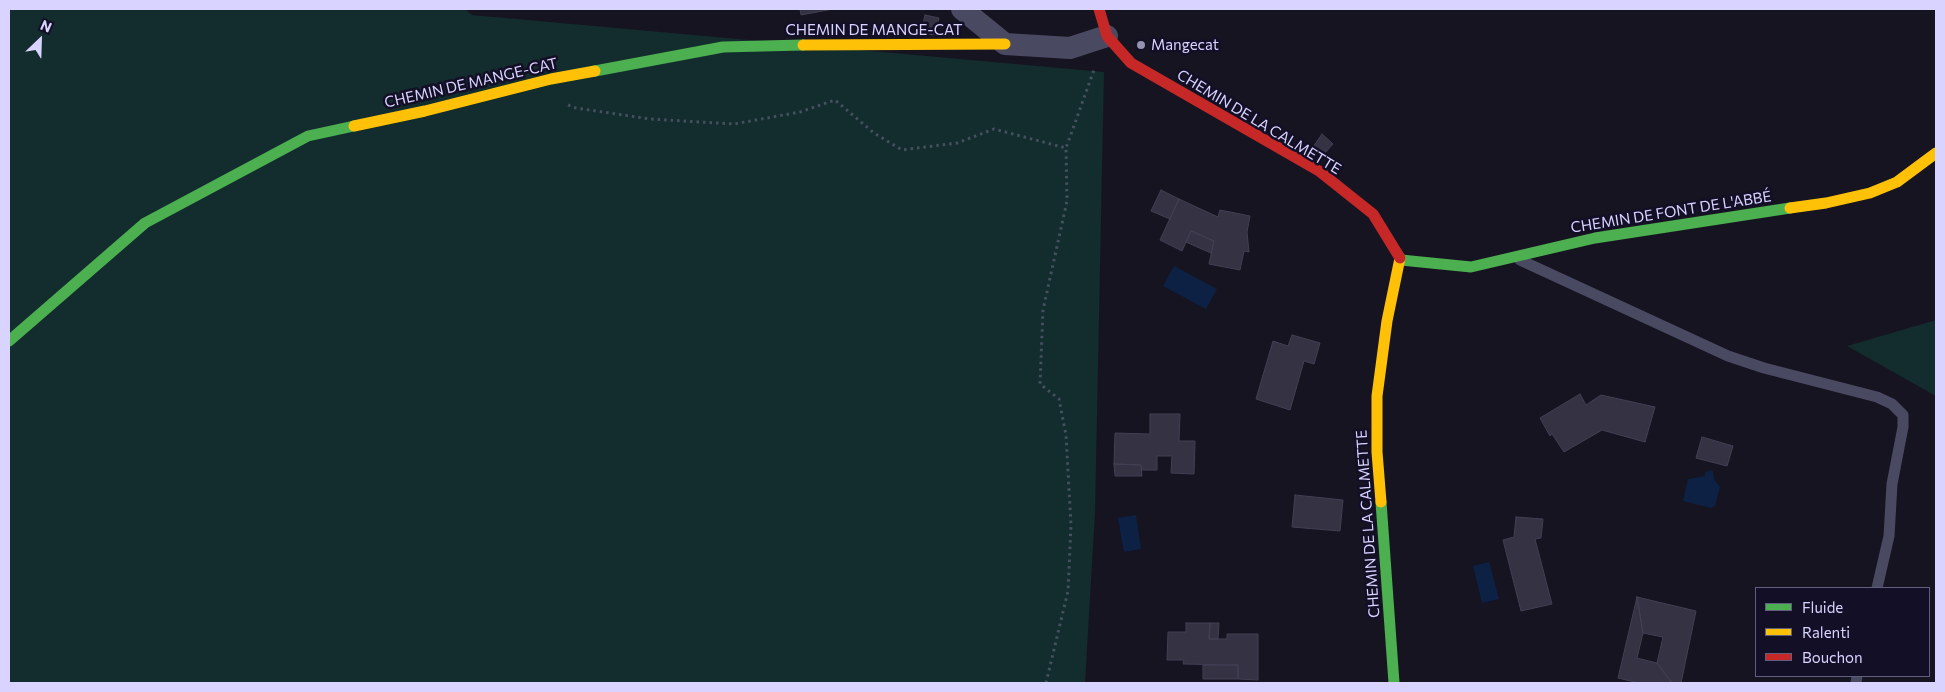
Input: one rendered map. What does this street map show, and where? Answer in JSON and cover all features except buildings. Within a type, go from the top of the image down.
[{"type":"street","points":[[962,9],[1005,44],[1070,48],[1107,36]]},
{"type":"street","name":"CHEMIN DE LA CALMETTE","points":[[1099,9],[1107,36],[1131,63],[1320,171],[1373,214],[1401,260],[1387,321],[1377,396],[1377,452],[1394,683]]},
{"type":"street","name":"CHEMIN DE MANGE-CAT","points":[[9,341],[145,223],[308,136],[425,111],[550,79],[722,47],[859,44],[1005,44]]},
{"type":"street","name":"CHEMIN DE FONT DE L'ABBÉ","points":[[1401,260],[1471,267],[1595,238],[1826,203],[1870,193],[1897,182],[1936,153]]},
{"type":"lane","points":[[1514,257],[1728,356],[1764,368],[1877,397],[1892,404],[1903,415],[1903,427],[1892,484],[1888,536],[1877,587]]},
{"type":"path","points":[[1046,683],[1068,591],[1071,525],[1066,435],[1058,399],[1040,384],[1043,310],[1067,202],[1066,148],[1107,36]]},
{"type":"path","points":[[568,105],[576,108],[650,119],[734,124],[800,112],[835,100],[874,133],[902,150],[957,143],[994,129],[1066,148]]},
{"type":"green space","points":[[9,9],[465,9],[472,15],[1104,72],[1095,512],[1085,683],[9,683]]},
{"type":"green space","points":[[1936,320],[1936,396],[1847,346]]},
{"type":"water","points":[[1174,266],[1217,289],[1206,309],[1163,286]]},
{"type":"water","points":[[1710,470],[1713,471],[1714,479],[1720,487],[1715,506],[1711,508],[1683,501],[1688,479],[1705,476],[1705,473]]},
{"type":"water","points":[[1136,515],[1141,549],[1124,552],[1118,518]]},
{"type":"water","points":[[1489,562],[1499,599],[1482,603],[1473,566]]},
{"type":"traffic: fast","points":[[595,71],[723,47],[803,45]]},
{"type":"traffic: fast","points":[[9,341],[145,223],[308,136],[354,126]]},
{"type":"traffic: fast","points":[[1401,260],[1471,267],[1595,238],[1790,208]]},
{"type":"traffic: fast","points":[[1381,502],[1394,683]]},
{"type":"traffic: slow","points":[[803,45],[1005,44]]},
{"type":"traffic: slow","points":[[354,126],[425,111],[551,79],[595,71]]},
{"type":"traffic: slow","points":[[1790,208],[1826,203],[1870,193],[1897,182],[1936,153]]},
{"type":"traffic: slow","points":[[1381,502],[1377,452],[1377,396],[1387,321],[1400,258]]},
{"type":"traffic: jam","points":[[1099,9],[1107,36],[1131,63],[1319,171],[1373,214],[1400,258]]},
{"type":"place","name":"Mangecat","points":[[1141,45]]}]
